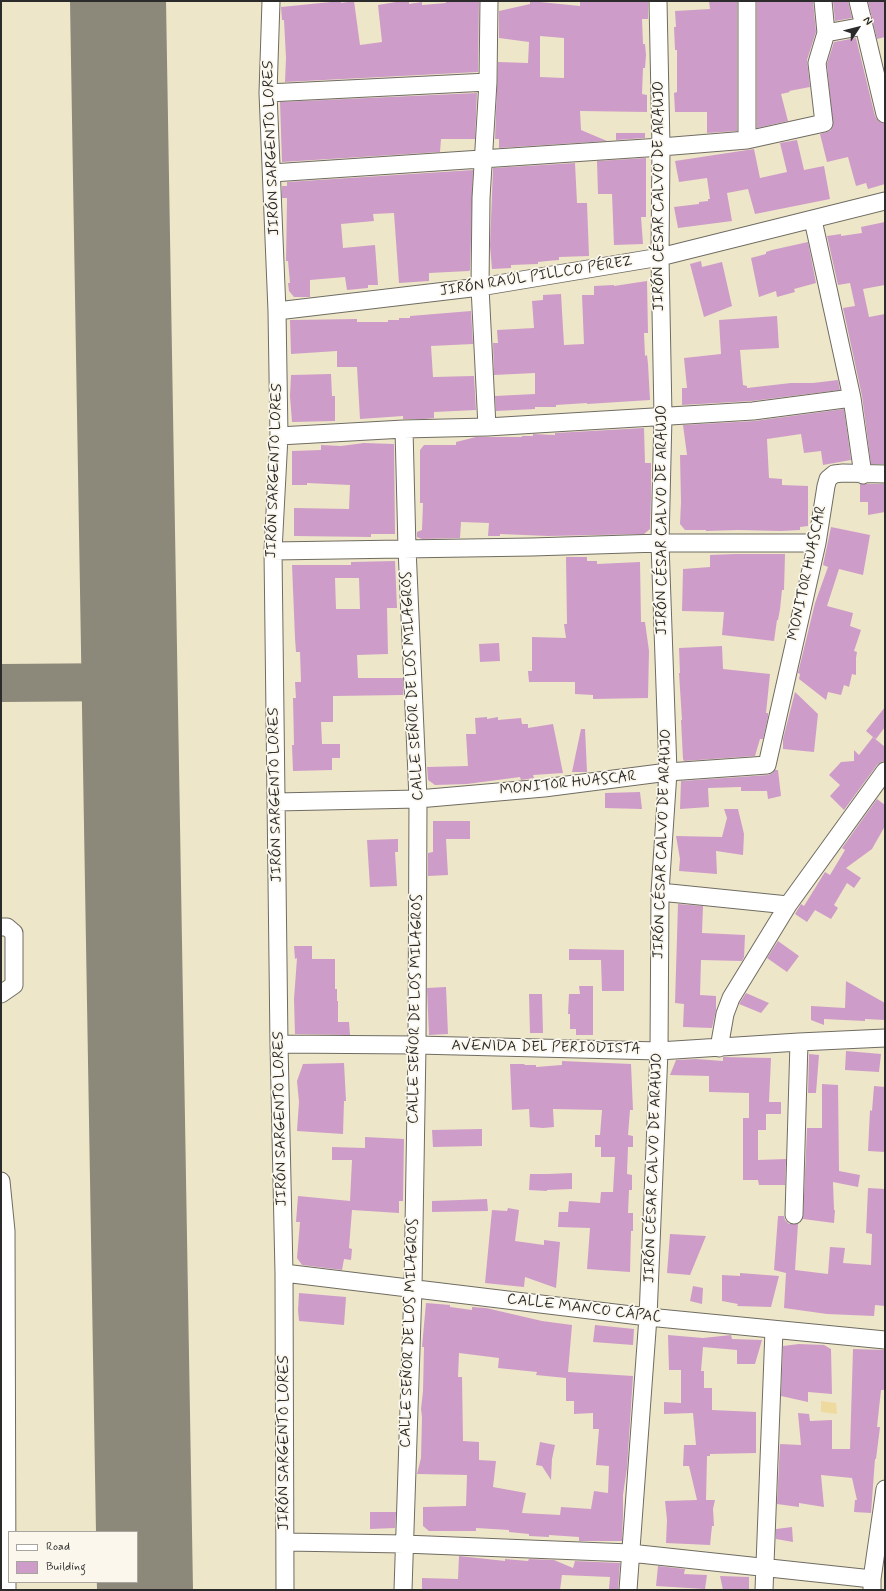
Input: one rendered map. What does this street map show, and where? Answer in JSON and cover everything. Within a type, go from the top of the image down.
[{"type":"street","name":"JIRÓN SARGENTO LORES","points":[[271,1],[268,93],[277,311],[279,436],[273,551],[279,1044],[284,1273],[285,1590]]},
{"type":"street","points":[[487,426],[480,287],[481,198],[488,82],[489,1]]},
{"type":"street","name":"JIRÓN CÉSAR CALVO DE ARAUJO","points":[[628,1590],[648,1317],[659,1051],[660,892],[668,772],[660,544],[663,416],[660,258],[661,147],[658,1]]},
{"type":"street","points":[[747,1],[747,140]]},
{"type":"street","points":[[272,173],[747,140],[824,123],[817,63],[826,33],[823,1]]},
{"type":"street","points":[[858,1],[885,111]]},
{"type":"street","points":[[826,33],[864,26]]},
{"type":"street","points":[[268,93],[488,82]]},
{"type":"street","name":"JIRÓN RAÚL PILLCO PÉREZ","points":[[277,311],[480,287],[660,258],[885,201]]},
{"type":"street","points":[[813,220],[852,398],[863,474],[885,474]]},
{"type":"street","points":[[279,436],[753,411],[852,398]]},
{"type":"street","name":"CALLE SEÑOR DE LOS MILAGROS","points":[[403,1590],[412,1288],[417,1045],[418,798],[406,548],[404,429]]},
{"type":"street","name":"MONITOR HUASCAR","points":[[276,802],[418,798],[544,788],[668,772],[767,765],[817,543],[828,479],[834,474],[863,474]]},
{"type":"street","points":[[273,551],[660,544],[817,543]]},
{"type":"street","points":[[719,1048],[725,1014],[731,998],[788,905],[885,770]]},
{"type":"street","points":[[660,892],[788,905]]},
{"type":"street","points":[[1,994],[14,985],[14,933],[4,927]]},
{"type":"street","name":"AVENIDA DEL PERIODISTA","points":[[279,1044],[417,1045],[659,1051],[885,1038]]},
{"type":"street","points":[[794,1215],[799,1042]]},
{"type":"street","points":[[1,1181],[3,1231],[7,1590]]},
{"type":"street","name":"CALLE MANCO CÁPAC","points":[[284,1273],[648,1317],[885,1340]]},
{"type":"street","points":[[764,1590],[774,1330]]},
{"type":"street","points":[[286,1542],[404,1544],[630,1553],[765,1568],[872,1584],[885,1489]]},
{"type":"sand","points":[[821,1401],[836,1403],[837,1414],[821,1412]]},
{"type":"building","points":[[341,1],[341,3],[354,1],[360,45],[382,42],[378,5],[402,1],[409,1],[409,4],[422,2],[422,5],[446,3],[446,1],[479,1],[478,72],[285,82],[286,58],[284,20],[282,20],[281,7]]},
{"type":"building","points":[[530,1],[580,6],[580,1],[648,1],[648,19],[642,19],[643,44],[645,44],[646,55],[645,68],[643,68],[642,94],[647,95],[647,112],[580,111],[581,130],[607,141],[499,148],[499,139],[495,139],[498,62],[528,63],[529,42],[499,38],[499,11],[530,4]],"holes":[[[540,36],[564,38],[564,78],[540,77]]]},
{"type":"building","points":[[709,1],[737,1],[737,131],[707,133],[707,112],[675,112],[674,93],[677,92],[677,50],[675,50],[675,11],[710,9]]},
{"type":"building","points":[[757,1],[813,1],[816,32],[807,60],[810,87],[781,94],[788,121],[757,128]]},
{"type":"building","points":[[833,1],[848,1],[852,18],[835,21]]},
{"type":"building","points":[[868,1],[885,1],[885,37],[877,39]]},
{"type":"building","points":[[856,38],[875,116],[878,121],[885,124],[885,184],[868,189],[866,183],[856,186],[848,157],[827,162],[820,134],[830,131],[833,126],[827,64],[834,42]]},
{"type":"building","points":[[477,93],[475,139],[441,139],[440,152],[282,162],[280,102]]},
{"type":"building","points":[[616,133],[645,133],[645,138],[616,140]]},
{"type":"building","points":[[797,140],[804,170],[824,166],[830,199],[755,214],[748,189],[727,193],[732,221],[678,228],[674,207],[699,204],[699,202],[708,201],[708,199],[710,199],[707,178],[679,182],[675,161],[754,149],[760,178],[787,172],[780,143]]},
{"type":"building","points":[[646,158],[646,217],[641,217],[643,244],[614,245],[612,194],[598,194],[597,161]]},
{"type":"building","points":[[575,163],[577,203],[587,203],[589,256],[559,257],[559,260],[538,262],[538,264],[511,265],[511,268],[492,269],[490,246],[493,168]]},
{"type":"building","points":[[473,170],[469,271],[429,273],[429,281],[399,283],[394,213],[373,214],[374,221],[341,224],[343,248],[375,245],[378,285],[368,285],[368,288],[347,290],[345,277],[310,280],[310,297],[294,297],[289,291],[288,283],[290,283],[288,261],[286,261],[287,198],[282,198],[282,186],[287,186],[287,182]]},
{"type":"building","points":[[885,222],[885,285],[863,289],[869,317],[885,314],[885,464],[871,464],[862,396],[843,308],[855,306],[850,283],[838,285],[827,236],[862,233],[861,227]]},
{"type":"building","points":[[808,242],[816,283],[794,289],[795,292],[777,297],[776,291],[759,297],[751,258],[766,254],[766,252],[772,250]]},
{"type":"building","points":[[701,261],[702,267],[722,262],[732,306],[704,317],[690,264]]},
{"type":"building","points":[[647,281],[648,333],[644,333],[645,356],[647,355],[648,364],[650,400],[556,405],[556,407],[535,407],[535,409],[496,411],[495,396],[535,394],[535,373],[494,375],[493,343],[498,343],[497,330],[534,328],[532,301],[543,300],[543,295],[561,294],[564,345],[584,344],[582,295],[594,295],[594,286],[614,286]]},
{"type":"building","points":[[471,311],[473,344],[431,346],[433,377],[474,376],[476,410],[434,412],[434,418],[424,419],[403,419],[403,416],[360,419],[357,367],[337,367],[337,351],[291,354],[290,320],[357,319],[357,322],[388,322],[388,320],[399,320],[399,318],[410,318],[410,316]]},
{"type":"building","points":[[777,316],[779,348],[740,350],[743,385],[747,386],[747,388],[838,380],[840,390],[752,401],[682,405],[682,388],[687,388],[684,358],[721,354],[719,320]]},
{"type":"building","points":[[331,374],[332,396],[335,396],[335,421],[292,422],[290,396],[291,375]]},
{"type":"building","points":[[844,409],[851,460],[823,465],[821,451],[804,453],[801,434],[767,439],[769,478],[782,479],[782,485],[808,486],[808,526],[800,527],[800,530],[781,531],[706,531],[685,530],[680,524],[680,455],[687,455],[683,425],[754,421]]},
{"type":"building","points":[[644,428],[645,463],[651,463],[651,497],[650,529],[644,534],[548,536],[500,534],[500,536],[488,536],[489,523],[461,522],[460,538],[422,539],[417,537],[417,532],[422,530],[423,503],[420,503],[420,450],[424,445],[456,445],[456,442],[476,437],[522,437],[533,436],[533,434],[555,435],[555,433]]},
{"type":"building","points":[[364,443],[394,444],[395,534],[371,534],[371,537],[294,536],[294,508],[349,509],[350,485],[307,483],[307,485],[292,485],[292,451],[321,450],[321,445],[341,446]]},
{"type":"building","points":[[860,484],[885,484],[885,512],[868,515],[868,502],[860,502]]},
{"type":"building","points":[[831,527],[870,535],[863,575],[839,569],[827,606],[853,613],[850,626],[861,630],[854,651],[857,652],[856,675],[852,674],[849,687],[844,685],[841,695],[828,692],[826,700],[799,679],[800,674],[798,673],[815,603],[828,567],[823,565]]},
{"type":"building","points":[[785,554],[784,590],[782,590],[774,641],[722,635],[724,612],[682,611],[683,569],[710,567],[710,555]]},
{"type":"building","points":[[566,557],[587,557],[587,561],[597,561],[597,564],[640,562],[641,622],[645,622],[649,651],[648,698],[593,699],[593,695],[575,694],[575,682],[529,682],[528,671],[532,671],[532,637],[566,638],[564,624],[567,624]]},
{"type":"building","points":[[395,561],[397,608],[387,608],[388,654],[357,655],[358,678],[403,678],[403,695],[333,696],[333,722],[321,722],[322,744],[340,744],[340,758],[332,758],[332,770],[293,771],[293,698],[296,698],[295,682],[301,682],[300,652],[296,652],[292,565],[351,565],[351,562]],"holes":[[[335,578],[359,578],[360,609],[336,609]]]},
{"type":"building","points":[[499,643],[500,661],[480,662],[479,644]]},
{"type":"building","points":[[722,646],[723,669],[770,674],[766,713],[768,713],[768,717],[763,739],[760,739],[755,756],[684,761],[679,648]]},
{"type":"building","points":[[795,692],[818,714],[814,752],[783,749],[783,739]]},
{"type":"building","points":[[885,707],[885,727],[876,739],[866,731]]},
{"type":"building","points":[[487,717],[487,719],[498,717],[498,720],[521,718],[522,724],[528,724],[528,728],[553,724],[563,773],[533,775],[534,778],[521,780],[520,777],[467,784],[435,785],[428,780],[427,767],[468,766],[466,734],[476,734],[475,718]]},
{"type":"building","points":[[581,729],[585,729],[587,772],[572,772]]},
{"type":"building","points":[[873,737],[885,747],[885,761],[877,765],[844,810],[830,796],[840,785],[829,775],[841,762],[854,761],[854,750],[859,755]]},
{"type":"building","points":[[775,770],[778,770],[781,796],[768,799],[767,791],[741,791],[741,787],[708,788],[709,807],[680,809],[681,781],[768,775],[773,773]]},
{"type":"building","points":[[640,792],[642,809],[605,808],[605,793]]},
{"type":"building","points":[[877,799],[885,805],[885,826],[872,849],[846,868],[861,878],[854,888],[847,883],[834,905],[838,908],[831,919],[815,910],[807,922],[795,914],[801,904],[804,906],[825,872],[830,875],[845,850],[842,848]]},
{"type":"building","points":[[724,809],[738,809],[744,834],[743,855],[716,851],[717,874],[679,871],[680,859],[676,836],[722,837],[727,818]]},
{"type":"building","points":[[433,821],[470,821],[470,839],[446,839],[448,875],[428,876],[428,853],[433,852]]},
{"type":"building","points":[[398,839],[398,852],[395,852],[397,886],[370,887],[367,840]]},
{"type":"building","points":[[678,904],[703,906],[702,933],[745,935],[744,957],[742,961],[701,960],[700,995],[716,996],[716,1010],[712,1028],[683,1027],[684,1004],[675,1003]]},
{"type":"building","points":[[778,941],[799,956],[787,972],[767,958]]},
{"type":"building","points":[[294,946],[312,946],[312,959],[335,959],[335,989],[337,989],[338,1022],[349,1022],[350,1035],[295,1034],[294,999],[297,958],[295,959]]},
{"type":"building","points":[[569,949],[624,950],[624,991],[602,991],[601,960],[569,960]]},
{"type":"building","points":[[846,981],[885,1003],[885,1020],[865,1019],[865,1021],[824,1019],[824,1025],[811,1020],[811,1006],[845,1008]]},
{"type":"building","points":[[579,986],[593,986],[593,1035],[576,1035],[576,1029],[570,1029],[570,1014],[568,1014],[569,994],[580,994]]},
{"type":"building","points":[[446,987],[448,1034],[429,1035],[427,988]]},
{"type":"building","points":[[746,993],[769,1003],[761,1013],[739,1004]]},
{"type":"building","points":[[529,994],[542,994],[543,1033],[530,1033]]},
{"type":"building","points":[[846,1051],[881,1054],[879,1072],[845,1070]]},
{"type":"building","points":[[809,1054],[819,1055],[816,1093],[808,1093]]},
{"type":"building","points":[[723,1057],[771,1058],[769,1102],[781,1102],[781,1114],[766,1114],[766,1130],[758,1130],[758,1160],[786,1159],[785,1185],[759,1185],[758,1180],[743,1180],[743,1118],[749,1118],[749,1093],[709,1092],[709,1076],[670,1075],[676,1060],[696,1059],[723,1061]]},
{"type":"building","points":[[562,1061],[631,1064],[633,1110],[630,1110],[628,1135],[633,1136],[633,1147],[628,1147],[627,1174],[632,1175],[632,1190],[629,1190],[628,1213],[633,1213],[630,1272],[587,1269],[590,1228],[558,1227],[559,1212],[568,1212],[569,1201],[600,1203],[601,1192],[613,1192],[615,1157],[601,1157],[601,1147],[595,1147],[595,1135],[600,1135],[602,1110],[553,1109],[554,1127],[543,1128],[530,1127],[529,1109],[512,1110],[510,1064],[536,1065],[536,1067],[562,1065]]},
{"type":"building","points":[[344,1063],[346,1101],[344,1101],[343,1134],[297,1131],[299,1102],[297,1081],[303,1064]]},
{"type":"building","points":[[822,1084],[838,1085],[839,1171],[860,1175],[858,1187],[833,1182],[835,1210],[834,1223],[803,1219],[807,1128],[822,1128]]},
{"type":"building","points":[[874,1086],[885,1087],[885,1152],[868,1151],[870,1110],[872,1111]]},
{"type":"building","points":[[482,1129],[482,1146],[433,1147],[432,1130]]},
{"type":"building","points":[[365,1137],[404,1139],[403,1201],[399,1201],[399,1213],[352,1210],[349,1248],[352,1249],[351,1260],[344,1259],[342,1270],[302,1265],[297,1258],[300,1222],[296,1222],[298,1196],[350,1201],[352,1160],[332,1160],[332,1147],[365,1148]]},
{"type":"building","points":[[572,1173],[572,1189],[547,1191],[529,1190],[530,1174]]},
{"type":"building","points":[[868,1188],[885,1189],[885,1306],[875,1305],[874,1316],[827,1314],[784,1308],[786,1273],[774,1270],[778,1216],[784,1216],[785,1220],[789,1224],[798,1224],[795,1270],[828,1274],[830,1247],[845,1248],[843,1263],[871,1265],[872,1234],[866,1233]]},
{"type":"building","points":[[487,1199],[488,1211],[432,1212],[432,1201]]},
{"type":"building","points":[[508,1208],[519,1210],[515,1241],[544,1245],[544,1240],[560,1242],[556,1288],[525,1277],[524,1287],[485,1283],[492,1210],[507,1211]]},
{"type":"building","points":[[670,1234],[706,1236],[690,1275],[667,1273]]},
{"type":"building","points":[[740,1273],[779,1276],[771,1307],[737,1306],[738,1304],[722,1301],[722,1275],[740,1276]]},
{"type":"building","points":[[693,1286],[703,1288],[702,1304],[690,1301]]},
{"type":"building","points":[[299,1293],[346,1297],[344,1325],[299,1321]]},
{"type":"building","points":[[426,1303],[450,1305],[450,1307],[472,1310],[472,1307],[486,1308],[542,1321],[572,1325],[568,1372],[633,1376],[627,1468],[623,1495],[622,1541],[579,1541],[579,1537],[549,1535],[549,1537],[529,1536],[529,1534],[509,1532],[509,1530],[476,1528],[476,1531],[429,1531],[423,1526],[423,1507],[466,1506],[467,1475],[417,1474],[421,1458],[421,1409],[424,1347],[422,1347]],"holes":[[[459,1353],[499,1358],[498,1368],[537,1372],[536,1375],[566,1378],[566,1401],[574,1401],[574,1414],[593,1413],[593,1429],[599,1429],[596,1465],[609,1466],[608,1493],[594,1491],[591,1509],[561,1507],[560,1515],[522,1513],[526,1493],[493,1487],[496,1461],[479,1460],[479,1442],[463,1441],[462,1377],[458,1377]]]},
{"type":"building","points":[[595,1325],[634,1329],[633,1345],[593,1342]]},
{"type":"building","points":[[668,1335],[703,1338],[731,1335],[732,1339],[762,1340],[755,1364],[737,1364],[737,1350],[703,1347],[701,1371],[704,1371],[704,1388],[712,1388],[712,1410],[756,1412],[756,1453],[710,1454],[710,1456],[707,1456],[706,1500],[715,1500],[713,1509],[714,1526],[712,1526],[710,1545],[666,1543],[667,1520],[665,1501],[697,1500],[689,1466],[683,1466],[684,1445],[696,1445],[693,1413],[664,1414],[664,1402],[681,1403],[681,1370],[669,1370]]},
{"type":"building","points":[[799,1344],[824,1345],[831,1349],[832,1394],[808,1392],[808,1402],[781,1396],[783,1346]]},
{"type":"building","points":[[853,1349],[885,1350],[885,1390],[881,1390],[877,1427],[880,1427],[875,1459],[871,1513],[854,1512],[855,1500],[857,1500],[852,1478],[821,1475],[824,1507],[799,1503],[799,1507],[777,1504],[780,1444],[801,1445],[798,1413],[809,1414],[810,1421],[832,1420],[832,1449],[850,1449]]},
{"type":"building","points":[[540,1442],[555,1445],[552,1459],[551,1480],[542,1466],[536,1465]]},
{"type":"building","points":[[370,1512],[396,1512],[395,1528],[370,1529]]},
{"type":"building","points":[[792,1527],[793,1542],[776,1539],[776,1529]]},
{"type":"building","points":[[459,1556],[505,1561],[505,1559],[528,1561],[529,1559],[554,1560],[573,1568],[575,1561],[620,1563],[618,1590],[609,1589],[610,1577],[562,1575],[560,1590],[422,1590],[422,1578],[458,1579]]},
{"type":"building","points":[[658,1566],[685,1569],[684,1574],[707,1575],[705,1589],[656,1586]]},
{"type":"building","points":[[720,1576],[749,1577],[749,1590],[723,1590]]},
{"type":"taxiway","points":[[1,683],[129,682]]},
{"type":"runway","points":[[118,1],[145,1590]]}]
